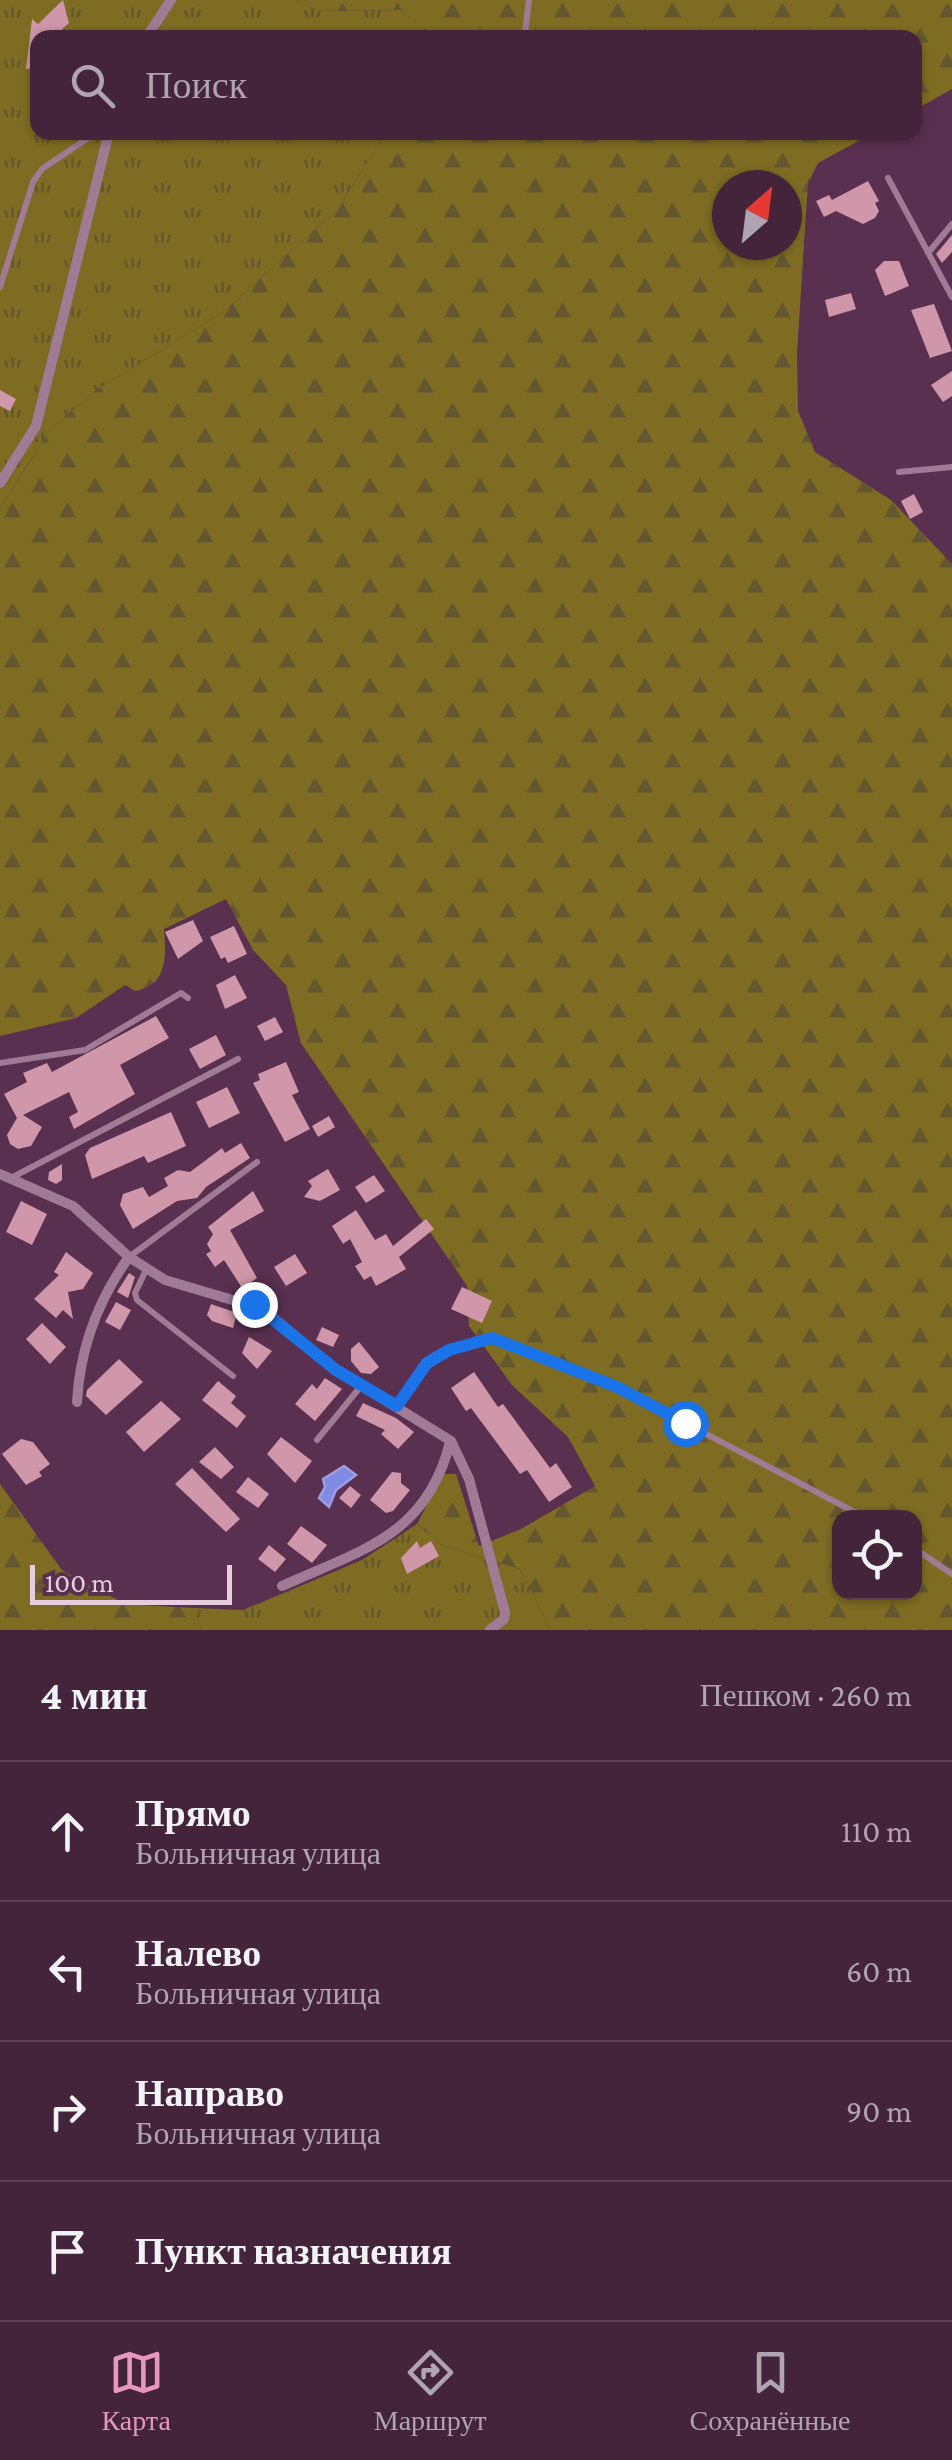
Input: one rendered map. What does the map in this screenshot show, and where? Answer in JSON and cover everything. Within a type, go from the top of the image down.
[{"type":"street","points":[[151,30],[170,0]]},
{"type":"street","points":[[0,484],[36,426],[107,140]]},
{"type":"street","points":[[4,1177],[73,1206],[146,1270],[166,1280],[262,1309],[281,1328],[361,1386],[450,1441],[469,1479],[497,1573],[504,1619],[490,1630]]},
{"type":"street","points":[[77,1402],[80,1364],[101,1303],[130,1257]]},
{"type":"street","points":[[282,1586],[387,1538],[414,1518],[450,1441]]},
{"type":"lane","points":[[525,30],[529,0]]},
{"type":"lane","points":[[0,287],[33,182],[42,169],[86,140]]},
{"type":"lane","points":[[888,178],[952,297]]},
{"type":"lane","points":[[928,253],[952,224]]},
{"type":"lane","points":[[898,472],[952,467]]},
{"type":"lane","points":[[0,1062],[85,1050],[182,993],[188,998]]},
{"type":"lane","points":[[4,1177],[238,1059]]},
{"type":"lane","points":[[130,1257],[257,1162]]},
{"type":"lane","points":[[146,1270],[134,1293],[137,1300],[233,1376]]},
{"type":"lane","points":[[397,1406],[427,1363],[449,1350],[492,1338],[617,1387],[851,1510]]},
{"type":"lane","points":[[317,1440],[361,1386]]},
{"type":"lane","points":[[922,1553],[952,1574]]},
{"type":"green space","points":[[0,0],[296,0],[319,11],[400,10],[410,18],[410,30],[30,30],[30,140],[381,140],[338,209],[222,313],[99,388],[50,429],[0,509]]},
{"type":"green space","points":[[296,0],[952,0],[952,89],[922,106],[922,30],[410,30],[410,18],[400,10],[319,11]]},
{"type":"green space","points":[[381,140],[860,140],[818,163],[808,183],[797,352],[798,411],[815,452],[891,500],[952,564],[952,1630],[551,1630],[520,1569],[441,1545],[417,1524],[443,1474],[456,1474],[479,1546],[521,1529],[595,1486],[568,1437],[512,1385],[469,1326],[467,1286],[301,1043],[286,985],[253,950],[226,899],[164,929],[163,968],[146,988],[135,991],[125,985],[76,1018],[0,1036],[0,509],[50,429],[99,388],[222,313],[338,209]]},
{"type":"green space","points":[[0,1484],[62,1570],[125,1604],[193,1608],[202,1630],[0,1630]]},
{"type":"green space","points":[[417,1524],[441,1545],[520,1569],[551,1630],[202,1630],[193,1608],[243,1610],[362,1560]]},
{"type":"water","points":[[344,1466],[356,1475],[336,1490],[329,1507],[319,1498],[325,1487],[323,1479]]},
{"type":"building","points":[[63,0],[69,23],[61,30],[31,30],[32,19],[38,24]]},
{"type":"building","points":[[30,36],[30,68],[26,69]]},
{"type":"building","points":[[868,181],[879,201],[875,203],[879,211],[875,218],[863,224],[836,211],[824,217],[816,201],[829,195],[832,200]]},
{"type":"building","points":[[952,235],[952,252],[942,263],[936,254]]},
{"type":"building","points":[[884,261],[899,261],[909,286],[885,296],[875,270]]},
{"type":"building","points":[[851,293],[856,309],[829,317],[825,300]]},
{"type":"building","points":[[934,304],[952,351],[930,358],[911,310]]},
{"type":"building","points":[[952,371],[952,396],[943,402],[931,385]]},
{"type":"building","points":[[0,390],[16,399],[10,411],[0,406]]},
{"type":"building","points":[[914,494],[923,512],[910,519],[901,501]]},
{"type":"building","points":[[193,920],[203,941],[178,959],[165,932]]},
{"type":"building","points":[[234,926],[247,954],[228,963],[225,957],[221,959],[210,937]]},
{"type":"building","points":[[235,975],[247,998],[225,1009],[216,985]]},
{"type":"building","points":[[156,1016],[169,1038],[120,1065],[135,1094],[74,1129],[69,1117],[78,1112],[69,1092],[23,1115],[42,1127],[31,1146],[18,1149],[10,1144],[7,1135],[17,1118],[4,1094],[27,1082],[23,1073],[47,1063],[52,1072]]},
{"type":"building","points":[[275,1017],[283,1032],[265,1041],[257,1026]]},
{"type":"building","points":[[216,1035],[226,1055],[200,1069],[189,1049]]},
{"type":"building","points":[[286,1062],[299,1092],[292,1095],[310,1129],[285,1142],[253,1083],[260,1080],[258,1074]]},
{"type":"building","points":[[227,1087],[240,1113],[209,1128],[196,1102]]},
{"type":"building","points":[[171,1112],[186,1146],[148,1163],[144,1156],[92,1179],[85,1155],[90,1148]]},
{"type":"building","points":[[329,1116],[335,1127],[318,1137],[312,1126]]},
{"type":"building","points":[[241,1143],[250,1158],[206,1187],[197,1198],[177,1201],[133,1229],[120,1205],[123,1194],[143,1187],[149,1197],[168,1186],[164,1178],[178,1170],[190,1172],[222,1148],[225,1153]]},
{"type":"building","points":[[62,1164],[62,1180],[56,1184],[48,1180],[49,1172]]},
{"type":"building","points":[[328,1169],[340,1190],[320,1201],[304,1197],[312,1186],[308,1181]]},
{"type":"building","points":[[374,1175],[385,1191],[366,1203],[355,1187]]},
{"type":"building","points":[[253,1191],[264,1211],[230,1230],[257,1278],[242,1288],[224,1260],[215,1267],[206,1254],[211,1251],[207,1244],[213,1234],[208,1227]]},
{"type":"building","points":[[21,1201],[47,1214],[32,1245],[6,1232]]},
{"type":"building","points":[[356,1210],[375,1240],[386,1234],[393,1246],[426,1219],[434,1229],[399,1257],[406,1269],[376,1286],[371,1276],[364,1280],[355,1266],[362,1262],[350,1239],[343,1244],[332,1226]]},
{"type":"building","points":[[66,1252],[93,1273],[83,1289],[68,1292],[73,1319],[63,1310],[56,1318],[34,1299],[59,1275],[54,1272]]},
{"type":"building","points":[[295,1254],[307,1273],[286,1286],[274,1267]]},
{"type":"building","points":[[129,1273],[135,1277],[128,1298],[117,1292]]},
{"type":"building","points":[[462,1287],[492,1301],[482,1323],[451,1309]]},
{"type":"building","points":[[116,1302],[131,1310],[120,1330],[105,1322]]},
{"type":"building","points":[[211,1304],[237,1313],[233,1328],[212,1321],[207,1315]]},
{"type":"building","points":[[42,1323],[66,1347],[50,1364],[26,1339]]},
{"type":"building","points":[[322,1327],[339,1335],[333,1347],[316,1340]]},
{"type":"building","points":[[249,1337],[272,1351],[257,1369],[242,1353]]},
{"type":"building","points":[[359,1342],[379,1367],[371,1374],[361,1373],[351,1361],[351,1349]]},
{"type":"building","points":[[119,1359],[143,1382],[106,1415],[86,1396],[87,1390]]},
{"type":"building","points":[[474,1372],[498,1407],[503,1404],[550,1468],[556,1463],[572,1487],[549,1502],[527,1470],[520,1474],[471,1408],[466,1411],[451,1388]]},
{"type":"building","points":[[325,1378],[342,1389],[315,1421],[295,1404],[312,1384],[317,1389]]},
{"type":"building","points":[[218,1381],[236,1396],[231,1403],[246,1416],[237,1428],[202,1400]]},
{"type":"building","points":[[161,1401],[181,1419],[144,1452],[126,1432]]},
{"type":"building","points":[[363,1403],[396,1418],[414,1432],[398,1449],[381,1434],[385,1430],[356,1416]]},
{"type":"building","points":[[281,1437],[312,1461],[295,1483],[267,1454]]},
{"type":"building","points":[[21,1439],[33,1442],[50,1464],[39,1472],[42,1476],[26,1485],[2,1454]]},
{"type":"building","points":[[215,1447],[234,1467],[221,1479],[199,1462]]},
{"type":"building","points":[[192,1468],[240,1519],[226,1532],[175,1484]]},
{"type":"building","points":[[392,1472],[401,1473],[401,1483],[410,1490],[393,1511],[386,1513],[370,1500]]},
{"type":"building","points":[[248,1477],[269,1494],[258,1508],[236,1492]]},
{"type":"building","points":[[350,1486],[361,1495],[351,1508],[339,1498]]},
{"type":"building","points":[[301,1526],[327,1545],[312,1563],[287,1544]]},
{"type":"building","points":[[417,1541],[420,1548],[431,1541],[439,1556],[407,1574],[401,1558]]},
{"type":"building","points":[[269,1545],[286,1559],[275,1572],[258,1559]]},
{"type":"route","points":[[254,1304],[336,1370],[397,1406],[427,1363],[449,1350],[492,1338],[617,1387],[685,1423]]}]
